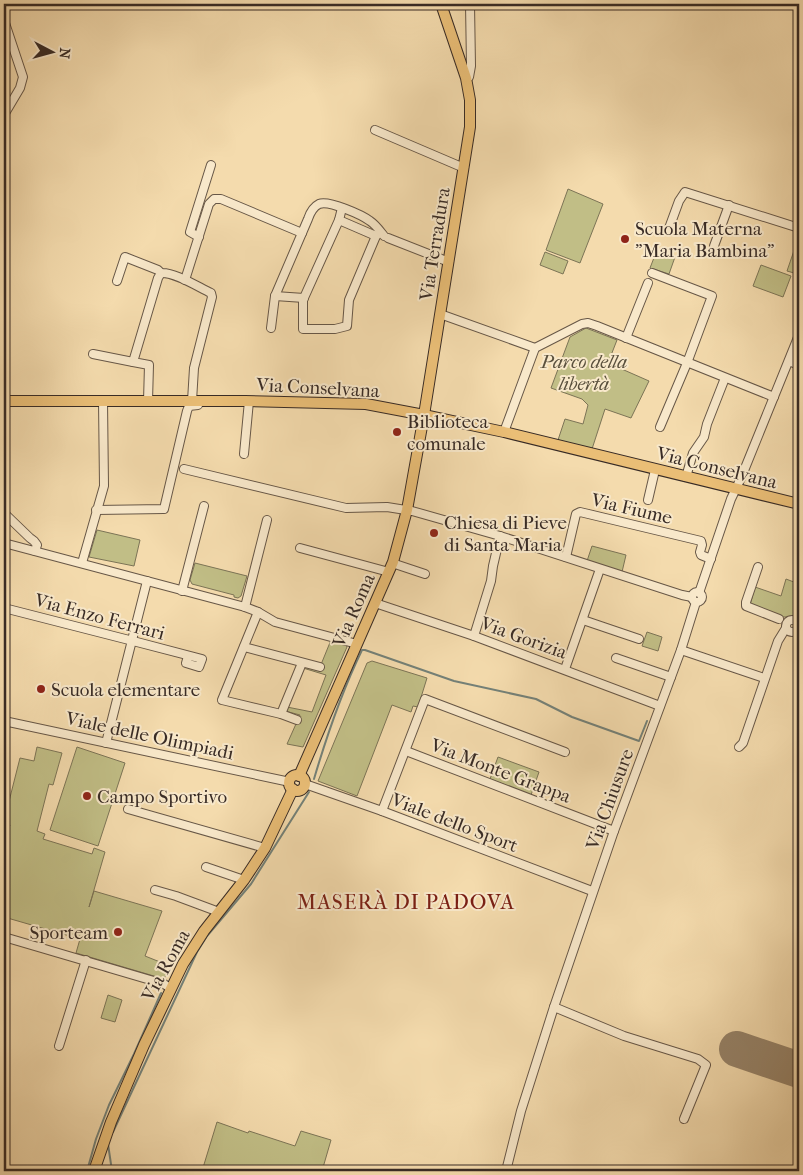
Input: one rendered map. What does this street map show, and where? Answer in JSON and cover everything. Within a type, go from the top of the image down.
[{"type":"main road","name":"Via Terradura","points":[[407,510],[424,415],[470,121],[470,100],[466,78],[441,4]]},
{"type":"main road","name":"Via Conselvana","points":[[4,401],[353,403],[424,415],[504,432],[799,504]]},
{"type":"main road","name":"Via Roma","points":[[302,780],[390,568],[407,510]]},
{"type":"main road","points":[[292,786],[294,776],[302,780]]},
{"type":"main road","name":"Via Roma","points":[[94,1171],[111,1122],[170,988],[193,947],[244,880],[265,848],[292,786]]},
{"type":"street","name":"Via Terradura","points":[[466,78],[469,77],[471,66],[470,4]]},
{"type":"street","points":[[4,20],[23,77],[20,88],[4,115]]},
{"type":"street","points":[[375,130],[464,168]]},
{"type":"street","points":[[199,237],[192,235],[190,231],[211,165]]},
{"type":"street","points":[[668,231],[679,201],[685,192],[799,228]]},
{"type":"street","points":[[185,280],[209,204],[214,198],[302,233]]},
{"type":"street","points":[[271,328],[275,296],[312,211],[317,205],[325,202],[333,204],[371,221],[382,235]]},
{"type":"street","points":[[714,246],[729,205]]},
{"type":"street","points":[[342,208],[339,220],[304,298],[303,329],[335,329],[346,326],[349,300],[382,235]]},
{"type":"street","points":[[339,220],[448,262]]},
{"type":"street","points":[[118,281],[125,257],[158,270],[161,273],[185,280],[211,293],[212,297],[194,368],[192,401]]},
{"type":"street","points":[[133,362],[161,273]]},
{"type":"street","points":[[652,273],[712,296],[660,427]]},
{"type":"street","points":[[626,338],[648,283]]},
{"type":"street","points":[[275,296],[304,298]]},
{"type":"street","points":[[440,314],[535,348]]},
{"type":"street","points":[[504,432],[535,348],[582,324],[597,326],[774,397]]},
{"type":"street","name":"Via Chiusure","points":[[506,1171],[521,1111],[592,891],[681,650],[696,597],[736,489],[799,335]]},
{"type":"street","points":[[93,354],[148,365],[148,401]]},
{"type":"street","points":[[789,361],[799,365]]},
{"type":"street","points":[[686,477],[694,453],[704,437],[707,424],[725,378]]},
{"type":"street","points":[[82,563],[104,486],[103,401]]},
{"type":"street","points":[[96,510],[164,509],[188,408],[192,405],[204,405],[209,401]]},
{"type":"street","points":[[244,454],[249,401]]},
{"type":"street","points":[[184,469],[346,508],[387,507],[407,510],[500,536],[682,595],[696,597]]},
{"type":"street","points":[[648,500],[655,470]]},
{"type":"street","points":[[182,590],[204,506]]},
{"type":"street","name":"Via Fiume","points":[[566,557],[576,514],[580,512],[701,541],[701,556],[711,559]]},
{"type":"street","points":[[4,513],[34,541],[37,545],[32,550]]},
{"type":"street","points":[[245,607],[267,520]]},
{"type":"street","points":[[474,636],[491,581],[500,536]]},
{"type":"street","points":[[4,543],[245,607],[275,622],[357,644]]},
{"type":"street","points":[[300,548],[425,574]]},
{"type":"street","points":[[739,747],[743,743],[778,641],[794,627],[746,606],[758,567]]},
{"type":"street","points":[[565,669],[600,569]]},
{"type":"street","points":[[106,743],[147,581]]},
{"type":"street","name":"Via Gorizia","points":[[375,603],[474,636],[660,706]]},
{"type":"street","name":"Via Enzo Ferrari","points":[[4,608],[188,656]]},
{"type":"street","points":[[258,612],[222,700],[281,714],[297,720]]},
{"type":"street","points":[[583,620],[638,639]]},
{"type":"street","points":[[244,647],[320,667]]},
{"type":"street","points":[[681,650],[764,678]]},
{"type":"street","points":[[616,658],[671,677]]},
{"type":"street","points":[[281,714],[302,663]]},
{"type":"street","name":"Via Monte Grappa","points":[[382,811],[425,700],[566,752]]},
{"type":"street","name":"Viale delle Olimpiadi","points":[[4,721],[292,786]]},
{"type":"street","name":"Via Monte Grappa","points":[[406,751],[614,830]]},
{"type":"street","name":"Viale dello Sport","points":[[302,780],[592,891]]},
{"type":"street","points":[[128,809],[265,848]]},
{"type":"street","points":[[206,867],[244,880]]},
{"type":"street","points":[[155,890],[219,912]]},
{"type":"street","points":[[4,937],[86,960],[164,984],[170,988]]},
{"type":"street","points":[[59,1046],[86,960]]},
{"type":"street","points":[[554,1007],[624,1036],[698,1059],[706,1065],[684,1119]]},
{"type":"green space","points":[[568,189],[603,204],[580,263],[546,250]]},
{"type":"green space","points":[[799,236],[799,260],[794,273],[787,271]]},
{"type":"green space","points":[[657,250],[675,257],[669,274],[650,268]]},
{"type":"green space","points":[[545,252],[568,261],[563,274],[540,265]]},
{"type":"green space","points":[[761,265],[791,276],[783,297],[753,286]]},
{"type":"green space","name":"Parco della libertà","points":[[586,328],[617,340],[608,363],[649,381],[631,418],[605,409],[592,449],[558,440],[565,419],[583,424],[588,405],[582,399],[551,388],[570,337]]},
{"type":"green space","points":[[97,530],[140,540],[134,566],[89,557]]},
{"type":"green space","points":[[592,546],[626,555],[622,572],[587,561]]},
{"type":"green space","points":[[195,563],[247,576],[241,596],[238,598],[234,597],[234,595],[192,584],[190,580]]},
{"type":"green space","points":[[786,579],[799,584],[799,617],[784,617],[750,605],[755,587],[781,596]]},
{"type":"green space","points":[[647,632],[662,637],[658,651],[642,646]]},
{"type":"green space","points":[[331,640],[346,644],[347,647],[303,747],[287,744],[300,715],[285,711],[287,707],[312,712],[326,675],[303,668],[304,665],[320,667]]},
{"type":"green space","points":[[372,661],[427,678],[418,707],[413,706],[411,712],[392,705],[357,796],[318,781],[367,663]]},
{"type":"green space","points":[[37,747],[62,753],[53,785],[49,784],[37,831],[45,834],[43,839],[92,854],[94,848],[105,852],[89,907],[94,891],[162,911],[145,956],[170,966],[164,979],[76,953],[80,939],[4,917],[4,834],[7,834],[10,825],[4,821],[20,758],[34,761]]},
{"type":"green space","name":"Campo Sportivo","points":[[77,747],[125,763],[98,846],[50,830]]},
{"type":"green space","points":[[498,757],[539,772],[531,795],[490,779]]},
{"type":"green space","points":[[108,995],[122,1000],[115,1022],[101,1018]]},
{"type":"green space","points":[[217,1122],[295,1146],[301,1131],[331,1140],[322,1171],[297,1171],[286,1168],[285,1171],[202,1171]]},
{"type":"waterway","points":[[314,779],[335,713],[362,650],[454,681],[536,699],[572,717],[639,741],[647,721]]},
{"type":"waterway","points":[[113,1132],[197,952],[207,936],[251,884],[309,792]]},
{"type":"waterway","points":[[87,1171],[96,1139],[109,1105],[161,993]]},
{"type":"waterway","points":[[108,1144],[112,1171]]},
{"type":"runway","points":[[737,1049],[799,1070]]},
{"type":"place","name":"Scuola Materna \"Maria Bambina\"","points":[[625,239]]},
{"type":"place","name":"Biblioteca comunale","points":[[397,432]]},
{"type":"place","name":"Chiesa di Pieve di Santa Maria","points":[[434,533]]},
{"type":"place","name":"Scuola elementare","points":[[41,689]]},
{"type":"place","name":"Campo Sportivo","points":[[87,796]]},
{"type":"place","name":"Sporteam","points":[[118,932]]},
{"type":"district","name":"MASERÀ DI PADOVA","points":[[406,902]]}]
